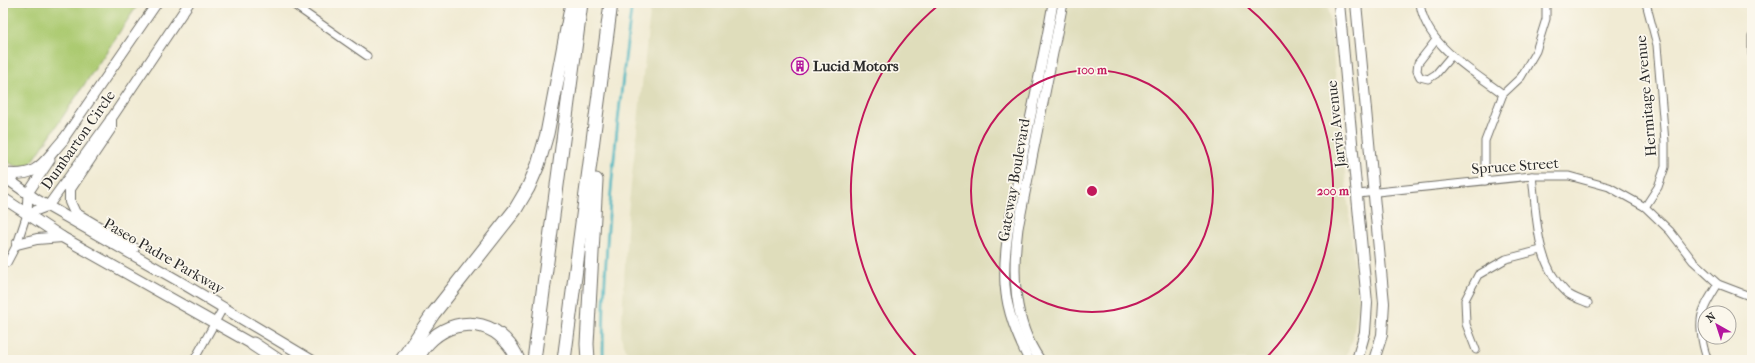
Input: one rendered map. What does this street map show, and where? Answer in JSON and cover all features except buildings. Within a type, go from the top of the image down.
[{"type":"highway","points":[[402,360],[433,314],[515,210],[528,188],[538,165],[547,134],[572,3]]},
{"type":"highway","points":[[534,360],[581,3]]},
{"type":"highway","points":[[542,360],[589,3]]},
{"type":"highway","points":[[564,360],[611,3]]},
{"type":"highway","points":[[588,360],[587,344],[593,226],[603,66]]},
{"type":"highway","points":[[417,360],[421,350],[431,339],[444,330],[460,324],[474,324],[488,328],[501,335],[510,345],[518,360]]},
{"type":"highway","points":[[253,344],[277,360]]},
{"type":"main road","name":"Jarvis Avenue","points":[[1339,3],[1367,303],[1365,332],[1357,360]]},
{"type":"main road","name":"Jarvis Avenue","points":[[1356,3],[1384,303],[1382,335],[1374,360]]},
{"type":"main road","points":[[111,119],[111,128],[70,189],[70,202],[75,213],[180,275],[184,284]]},
{"type":"main road","points":[[3,175],[26,174],[37,170],[64,138]]},
{"type":"main road","name":"Paseo Padre Parkway","points":[[3,175],[48,206],[312,360]]},
{"type":"main road","points":[[3,198],[62,237],[282,360]]},
{"type":"main road","points":[[17,244],[37,239],[62,237]]},
{"type":"street","name":"Dumbarton Circle","points":[[157,3],[28,193],[27,214],[48,206],[111,119],[188,3]]},
{"type":"street","points":[[291,3],[367,56]]},
{"type":"street","name":"Gateway Boulevard","points":[[1029,360],[1009,313],[1005,286],[1005,257],[1009,227],[1029,120],[1053,3]]},
{"type":"street","name":"Gateway Boulevard","points":[[1040,360],[1028,336],[1019,311],[1015,285],[1014,257],[1063,3]]},
{"type":"street","points":[[1420,3],[1427,25],[1436,40],[1452,55],[1503,94]]},
{"type":"street","points":[[1485,181],[1485,141],[1503,94],[1521,77],[1536,52],[1546,19],[1546,3]]},
{"type":"street","name":"Hermitage Avenue","points":[[1645,207],[1658,187],[1665,167],[1665,142],[1658,45],[1646,3]]},
{"type":"street","points":[[1752,36],[1752,54]]},
{"type":"street","points":[[1436,40],[1418,63],[1417,71],[1420,77],[1428,79],[1436,74],[1452,55]]},
{"type":"street","points":[[1532,176],[1541,250],[1552,274],[1566,293],[1588,303]]},
{"type":"street","name":"Spruce Street","points":[[1358,194],[1532,176],[1569,176],[1609,187],[1645,207],[1670,231],[1693,260],[1718,284],[1752,298]]},
{"type":"street","points":[[7,263],[17,244],[27,214]]},
{"type":"street","points":[[1476,350],[1466,324],[1465,300],[1478,275],[1506,259],[1541,250]]},
{"type":"street","points":[[1708,360],[1704,352],[1701,320],[1710,298],[1718,284]]},
{"type":"street","points":[[194,360],[223,308]]},
{"type":"shaded area","points":[[651,3],[1328,3],[1358,300],[1353,339],[1344,360],[630,360],[621,337],[628,212]]},
{"type":"green space","points":[[3,3],[139,3],[33,161],[21,167],[10,163],[3,158]]},
{"type":"waterway","points":[[603,360],[605,270],[608,226],[616,137],[632,3]]},
{"type":"place","name":"Lucid Motors","points":[[800,66]]}]
